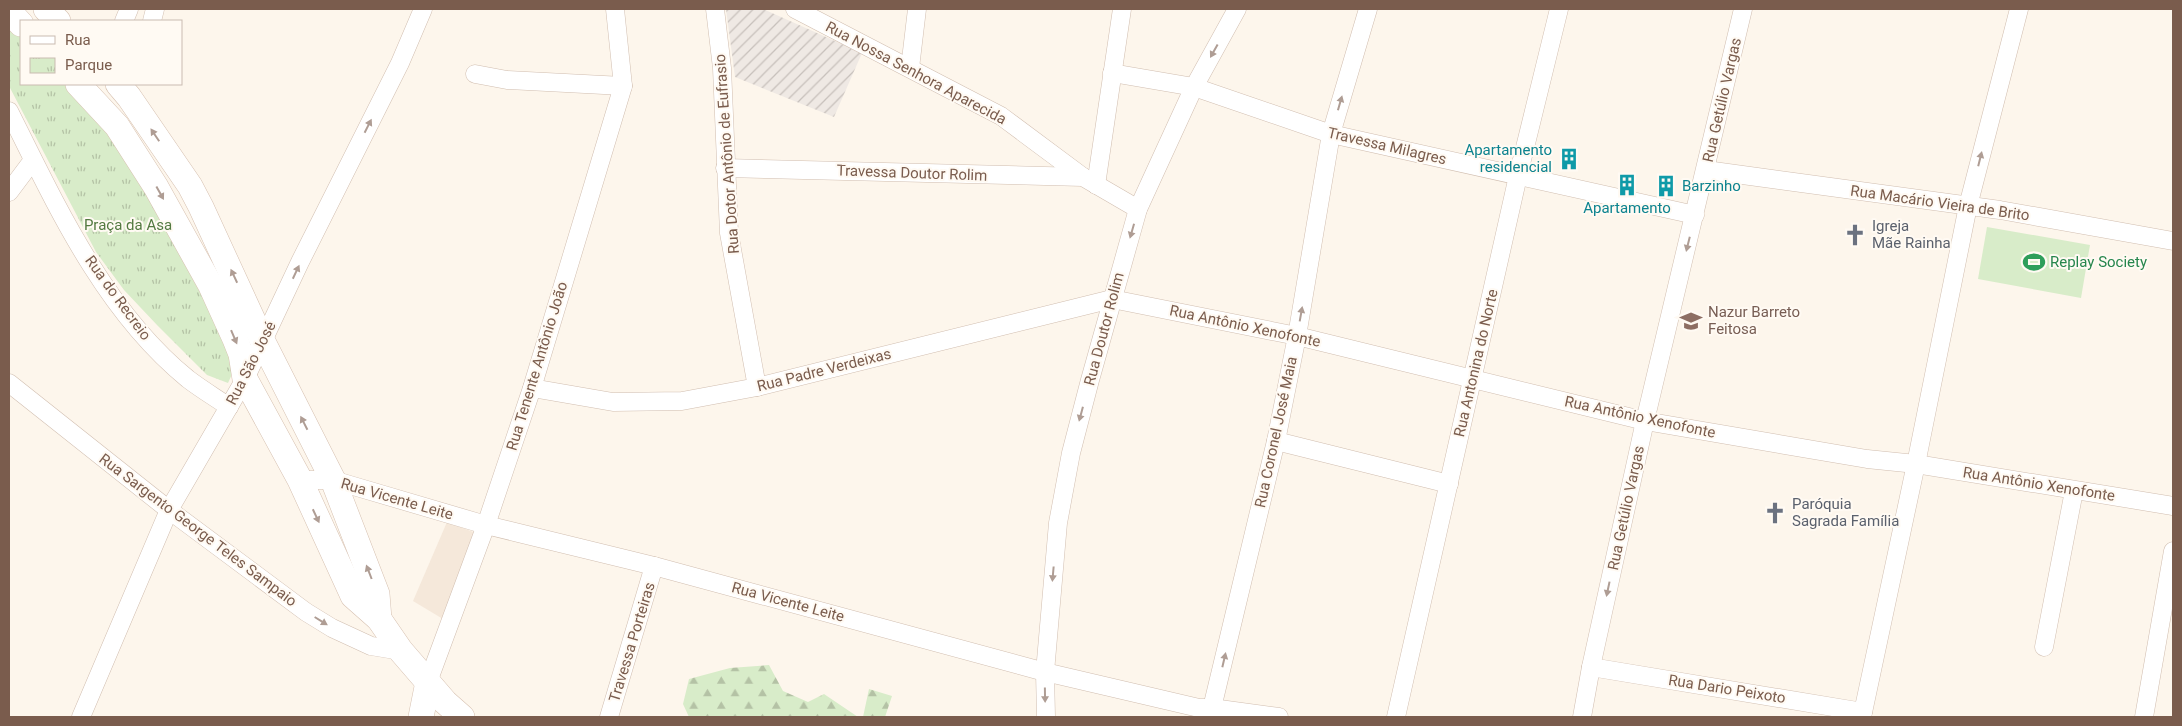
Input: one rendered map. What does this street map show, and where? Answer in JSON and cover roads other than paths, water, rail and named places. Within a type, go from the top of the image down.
[{"type":"main road","points":[[46,9],[57,20]]},
{"type":"main road","points":[[9,11],[20,23]]},
{"type":"main road","points":[[127,88],[194,193],[212,228],[263,342],[333,480],[377,594],[379,619]]},
{"type":"main road","points":[[91,89],[156,187],[211,286],[241,354],[245,379],[300,480],[353,596],[379,619],[401,651],[457,713]]},
{"type":"main road","name":"Rua Tenente Antônio João","points":[[421,717],[428,682]]},
{"type":"street","name":"Rua São José","points":[[81,717],[169,510],[245,379],[300,262],[400,62],[423,9]]},
{"type":"street","name":"Rua Tenente Antônio João","points":[[428,682],[486,525],[532,388],[623,86],[615,9]]},
{"type":"street","name":"Rua Dotor Antônio de Eufrasio","points":[[715,9],[722,68],[729,233],[757,387]]},
{"type":"street","name":"Rua Nossa Senhora Aparecida","points":[[795,9],[1001,116],[1090,181],[1138,209]]},
{"type":"street","points":[[910,68],[917,9]]},
{"type":"street","points":[[1090,181],[1112,73],[1122,9]]},
{"type":"street","name":"Rua Doutor Rolim","points":[[1046,717],[1045,672],[1058,523],[1063,488],[1112,299],[1138,209],[1194,87],[1237,9]]},
{"type":"street","name":"Rua Coronel José Maia","points":[[1202,711],[1276,441],[1297,336],[1331,134],[1368,9]]},
{"type":"street","name":"Rua Antonina do Norte","points":[[1396,717],[1518,176],[1559,9]]},
{"type":"street","name":"Rua Getúlio Vargas","points":[[1582,717],[1591,667],[1645,420],[1743,9]]},
{"type":"street","points":[[1862,714],[1916,464],[1968,206],[2019,9]]},
{"type":"street","name":"Travessa Milagres","points":[[1112,73],[1194,87],[1331,134],[1695,215]]},
{"type":"street","points":[[474,74],[507,80],[623,86]]},
{"type":"street","points":[[117,126],[127,88]]},
{"type":"street","name":"Rua do Recreio","points":[[9,111],[33,160],[80,246],[126,314],[153,346],[188,379],[229,407]]},
{"type":"street","points":[[9,192],[33,160]]},
{"type":"street","name":"Travessa Doutor Rolim","points":[[725,168],[1090,181]]},
{"type":"street","name":"Rua Macário Vieira de Brito","points":[[1706,170],[2000,210],[2173,240]]},
{"type":"street","name":"Rua Padre Verdeixas","points":[[532,388],[613,402],[653,403],[682,401],[757,387],[1112,299]]},
{"type":"street","name":"Rua Antônio Xenofonte","points":[[1112,299],[1297,336],[1645,420],[1867,459],[1916,464],[2173,506]]},
{"type":"street","name":"Rua Sargento George Teles Sampaio","points":[[9,383],[169,510],[306,612],[323,623],[371,646],[401,651]]},
{"type":"street","points":[[1276,441],[1449,484]]},
{"type":"street","name":"Rua Vicente Leite","points":[[300,480],[333,480],[486,525],[654,566],[1045,672],[1202,711],[1280,717]]},
{"type":"street","points":[[2044,648],[2074,491]]},
{"type":"street","points":[[2144,717],[2173,551]]},
{"type":"street","name":"Travessa Porteiras","points":[[609,717],[654,566]]},
{"type":"street","name":"Rua Dario Peixoto","points":[[1591,667],[1862,714]]},
{"type":"place","name":"Apartamento residencial","points":[[1569,159]]},
{"type":"place","name":"Apartamento","points":[[1627,185]]},
{"type":"place","name":"Barzinho","points":[[1666,186]]},
{"type":"place","name":"Igreja Mãe Rainha","points":[[1855,235]]},
{"type":"place","name":"Replay Society","points":[[2034,262]]},
{"type":"place","name":"Nazur Barreto Feitosa","points":[[1691,321]]},
{"type":"place","name":"Paróquia Sagrada Família","points":[[1775,513]]},
{"type":"park label","name":"Praça da Asa","points":[[128,225]]}]
